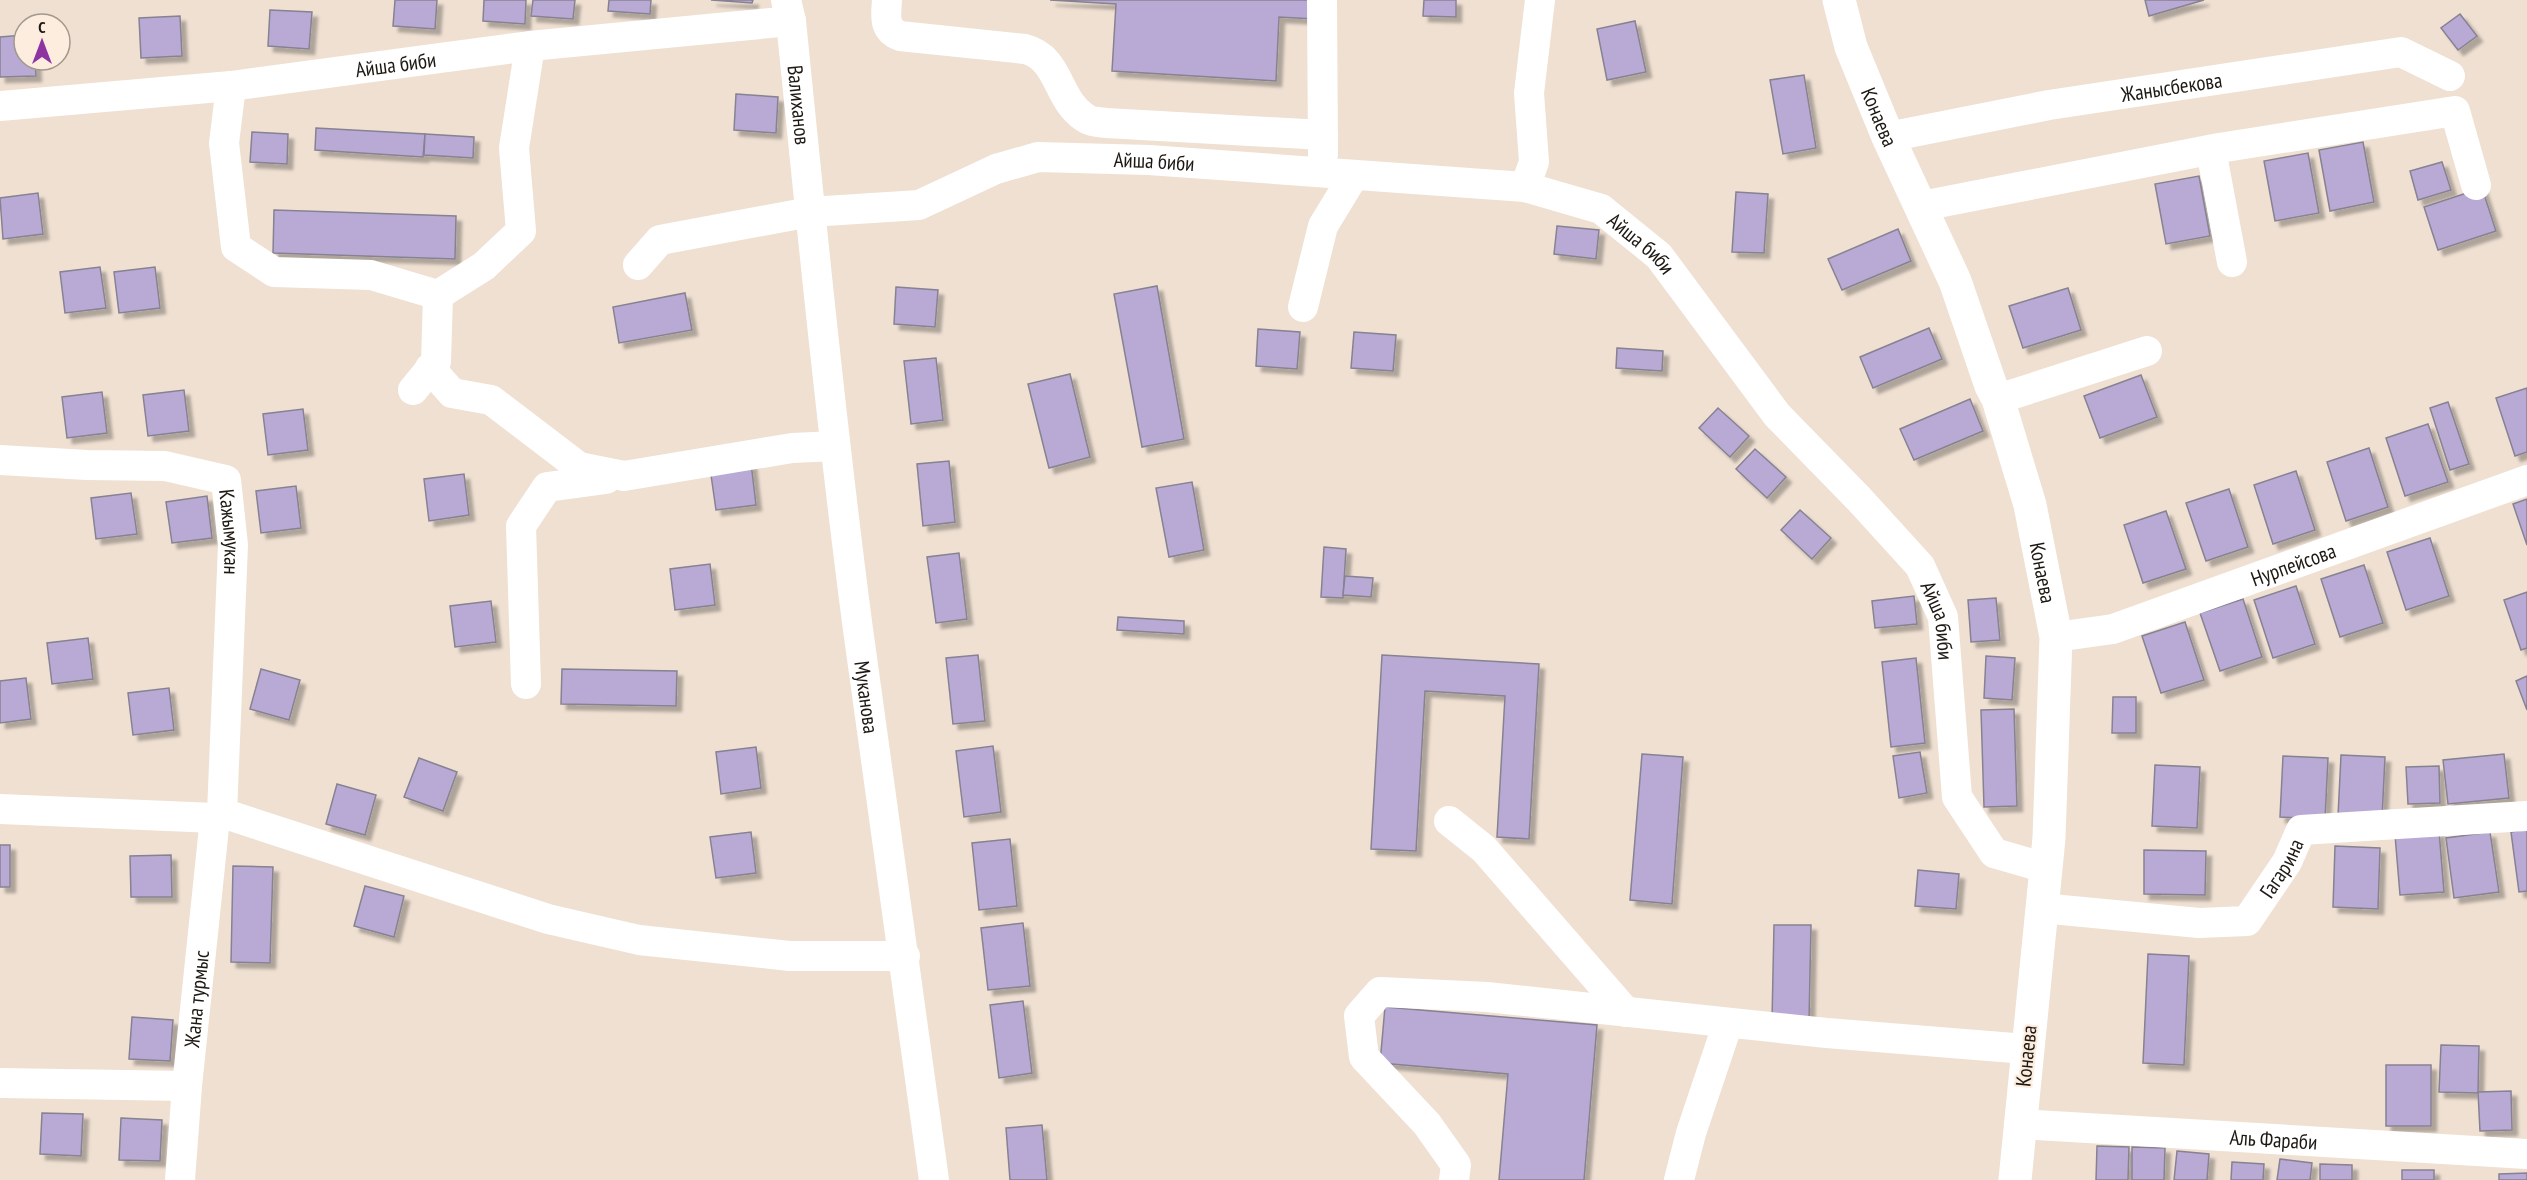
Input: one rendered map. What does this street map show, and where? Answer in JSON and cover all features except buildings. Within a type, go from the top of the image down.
[{"type":"main road","name":"Конаева","points":[[1839,0],[1851,47],[1888,137],[1955,281],[1991,386],[1998,399],[2030,505],[2056,637],[2046,868],[2026,1049],[2015,1180]]},
{"type":"street","points":[[886,0],[886,23],[888,28],[900,36],[1037,52],[1048,62],[1068,100],[1085,119],[1106,123],[1323,135]]},
{"type":"street","points":[[1322,0],[1322,172]]},
{"type":"street","points":[[1525,187],[1534,162],[1529,93],[1540,0]]},
{"type":"street","name":"Айша биби","points":[[0,106],[231,86],[788,10]]},
{"type":"street","name":"Валиханов","points":[[788,10],[810,212]]},
{"type":"street","points":[[231,86],[224,143],[236,247],[274,272],[371,275],[438,295],[484,266],[521,231],[514,148],[530,46]]},
{"type":"street","name":"Жанысбекова","points":[[1888,137],[2049,105],[2401,52],[2450,76]]},
{"type":"street","points":[[1922,206],[2211,150],[2456,111],[2476,185]]},
{"type":"street","points":[[2211,150],[2232,262]]},
{"type":"street","name":"Айша биби","points":[[638,265],[660,240],[810,212],[918,205],[996,170],[1038,157],[1149,160],[1525,187],[1601,209],[1659,256],[1777,415],[1920,566],[1943,617],[1957,796],[1994,853],[2046,868]]},
{"type":"street","points":[[1303,307],[1323,225],[1354,175]]},
{"type":"street","name":"Муканова","points":[[810,212],[857,624],[905,956],[934,1180]]},
{"type":"street","points":[[438,295],[436,362],[422,379],[452,393],[491,400],[579,467],[624,476]]},
{"type":"street","points":[[1998,399],[2146,351]]},
{"type":"street","points":[[526,684],[521,526],[547,487],[792,448],[835,446]]},
{"type":"street","name":"Кажымукан","points":[[0,460],[87,465],[165,466],[226,480],[233,545],[218,816]]},
{"type":"street","name":"Нурпейсова","points":[[2056,637],[2113,629],[2527,480]]},
{"type":"street","points":[[0,809],[218,816],[548,919],[639,940],[790,956],[905,956]]},
{"type":"street","name":"Жана турмыс","points":[[180,1180],[187,1086],[218,816]]},
{"type":"street","name":"Гагарина","points":[[2041,908],[2199,923],[2247,921],[2287,862],[2301,830],[2527,816]]},
{"type":"street","points":[[1449,821],[1484,849],[1626,1012]]},
{"type":"street","points":[[1454,1180],[1456,1165],[1427,1124],[1364,1057],[1359,1016],[1380,992],[1487,997],[1728,1023],[2026,1049]]},
{"type":"street","points":[[1679,1180],[1691,1132],[1728,1023]]},
{"type":"street","points":[[0,1083],[187,1086]]},
{"type":"street","name":"Аль Фараби","points":[[2019,1124],[2527,1154]]}]
